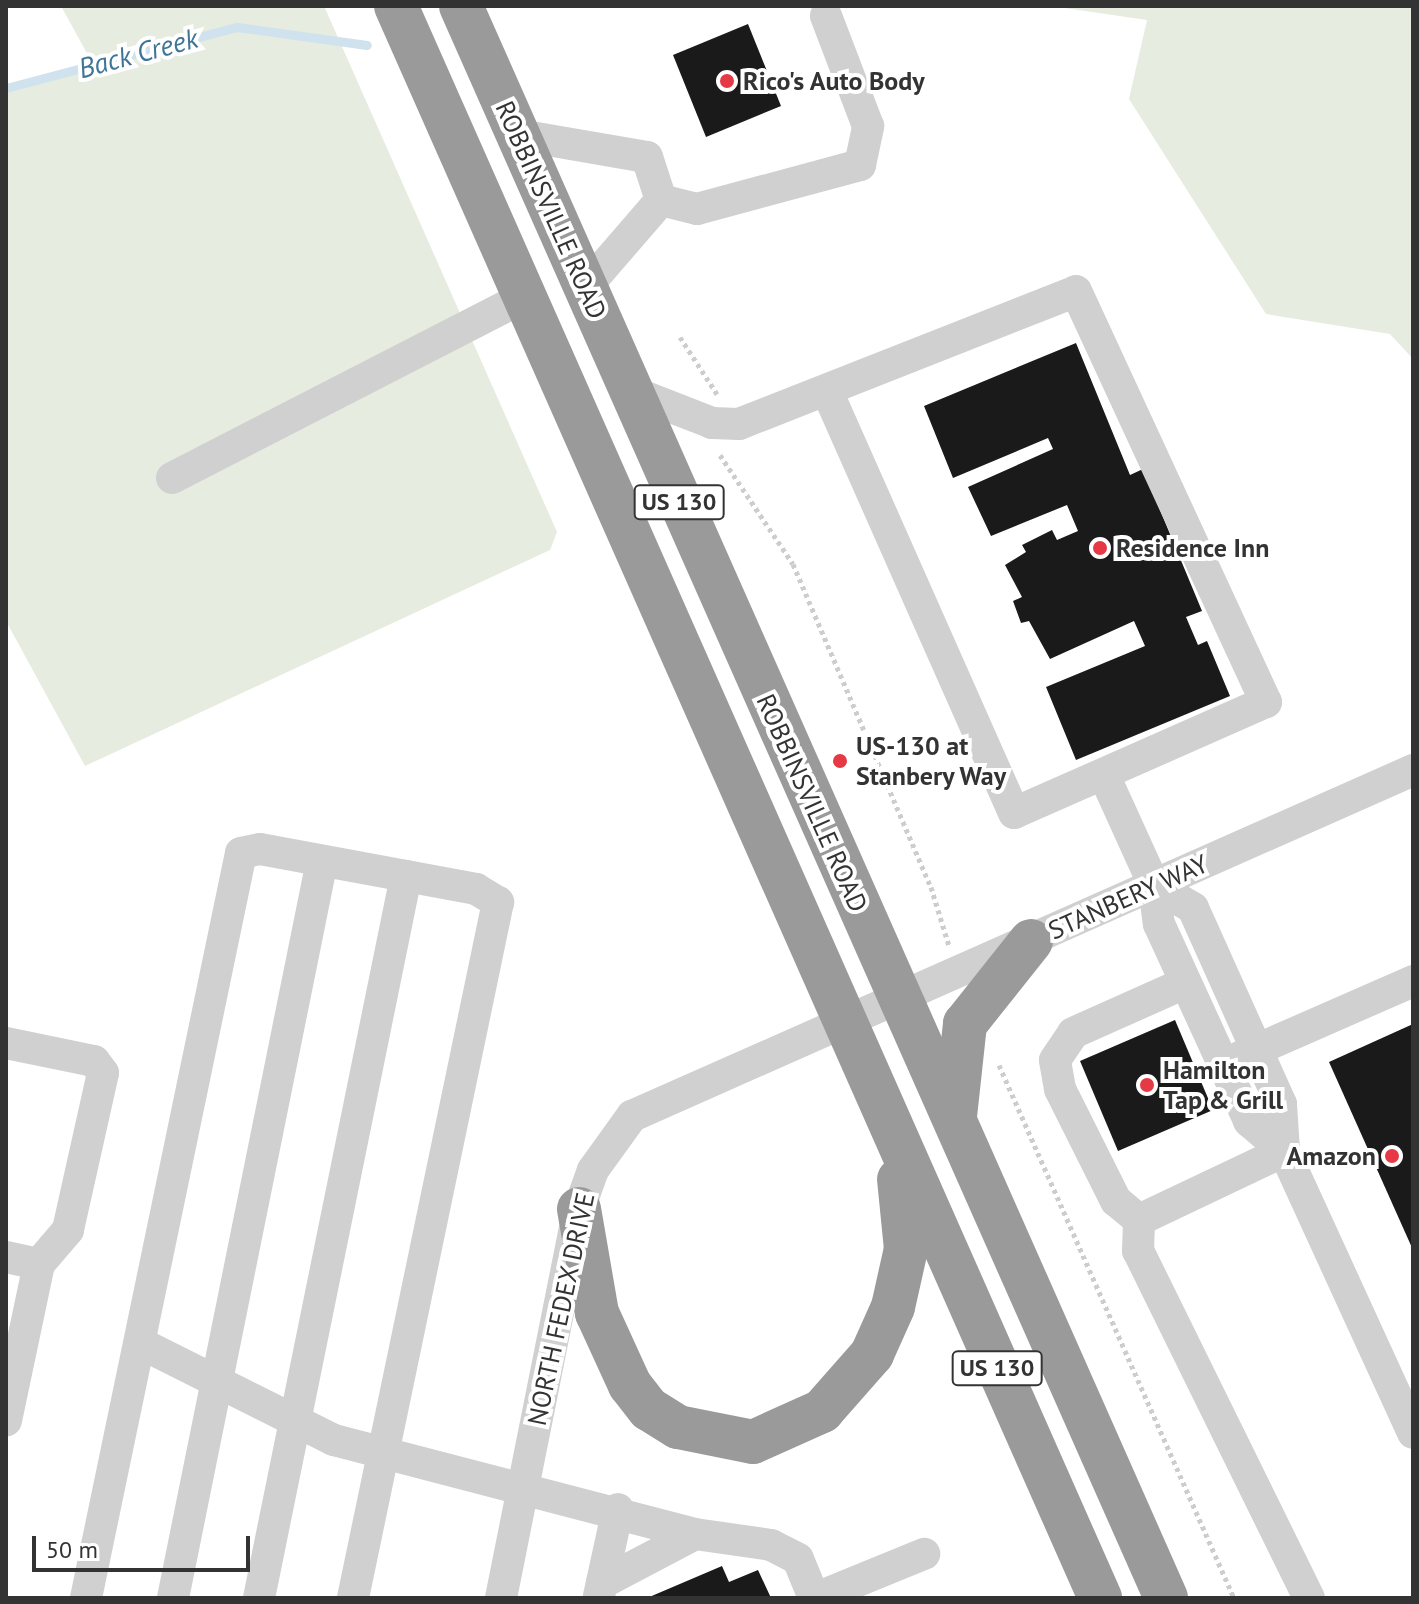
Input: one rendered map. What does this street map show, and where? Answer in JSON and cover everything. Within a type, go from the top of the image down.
[{"type":"highway","name":"US 130","points":[[396,6],[1100,1598]]},
{"type":"highway","name":"ROBBINSVILLE ROAD","points":[[461,6],[897,998],[1166,1598]]},
{"type":"highway","points":[[955,1126],[965,1024],[1031,941]]},
{"type":"highway","points":[[579,1209],[597,1313],[630,1385],[649,1409],[678,1427],[753,1442],[822,1411],[852,1383],[888,1319],[906,1249],[894,1137]]},
{"type":"street","points":[[661,200],[697,209],[860,165],[868,126],[826,16]]},
{"type":"street","points":[[519,135],[647,157],[661,200]]},
{"type":"street","points":[[585,288],[661,200]]},
{"type":"street","points":[[630,391],[674,411],[739,424],[1076,291],[1266,702],[1014,813],[827,391]]},
{"type":"street","points":[[172,478],[526,296]]},
{"type":"street","name":"STANBERY WAY","points":[[843,1022],[1413,770]]},
{"type":"street","points":[[1104,775],[1154,885],[1159,924],[1249,1121],[1284,1151]]},
{"type":"street","points":[[86,1598],[140,1343],[139,1318],[241,853],[322,861],[476,889],[498,902],[353,1598]]},
{"type":"street","points":[[173,1598],[322,861]]},
{"type":"street","points":[[259,1598],[406,876]]},
{"type":"street","points":[[1154,885],[1193,908],[1281,1104],[1284,1151],[1413,1433]]},
{"type":"street","points":[[1222,1063],[1413,981]]},
{"type":"street","points":[[1139,1220],[1116,1201],[1060,1089],[1055,1060],[1073,1033],[1185,983]]},
{"type":"street","name":"NORTH FEDEX DRIVE","points":[[501,1598],[579,1209],[593,1170],[632,1116],[843,1022]]},
{"type":"street","points":[[6,1043],[94,1061],[103,1073],[68,1230],[39,1264],[6,1421]]},
{"type":"street","points":[[1139,1220],[1284,1151]]},
{"type":"street","points":[[1139,1220],[1138,1251],[1309,1598]]},
{"type":"street","points":[[6,1257],[39,1264]]},
{"type":"street","points":[[140,1343],[296,1422],[381,1454],[618,1509],[695,1534],[771,1545],[798,1559],[815,1598],[924,1554]]},
{"type":"street","points":[[601,1590],[618,1509]]},
{"type":"street","points":[[601,1590],[695,1534]]},
{"type":"path","points":[[680,337],[698,376],[715,388],[716,407]]},
{"type":"path","points":[[713,446],[737,471],[793,564],[931,887],[937,918]]},
{"type":"path","points":[[992,1049],[1234,1598]]},
{"type":"shaded area","points":[[61,6],[324,6],[557,532],[550,550],[85,766],[6,621],[6,93],[94,66]]},
{"type":"shaded area","points":[[1051,6],[1413,6],[1413,359],[1390,334],[1266,314],[1129,99],[1147,20]]},
{"type":"building","name":"Rico's Auto Body","points":[[748,24],[781,106],[706,137],[673,55]]},
{"type":"building","name":"Residence Inn","points":[[1076,343],[1130,475],[1143,469],[1202,611],[1186,617],[1198,645],[1207,641],[1230,696],[1076,760],[1046,687],[1145,646],[1134,621],[1050,659],[1029,621],[1021,623],[1013,601],[1022,597],[1005,565],[1026,552],[1022,545],[1052,530],[1057,540],[1078,531],[1067,505],[991,536],[968,487],[1053,449],[1048,438],[953,478],[924,406]]},
{"type":"building","name":"Hamilton Tap & Grill","points":[[1175,1020],[1213,1110],[1118,1151],[1080,1061]]},
{"type":"building","name":"Amazon","points":[[1413,1024],[1413,1250],[1329,1062]]},
{"type":"building","points":[[722,1566],[729,1582],[758,1570],[771,1598],[647,1598]]},
{"type":"waterway","name":"Back Creek","points":[[6,88],[237,27],[367,45]]},
{"type":"place","name":"Rico's Auto Body","points":[[727,81]]},
{"type":"place","name":"Residence Inn","points":[[1100,548]]},
{"type":"place","name":"US-130 at Stanbery Way","points":[[840,761]]},
{"type":"place","name":"Hamilton Tap & Grill","points":[[1147,1085]]},
{"type":"place","name":"Amazon","points":[[1392,1156]]}]
